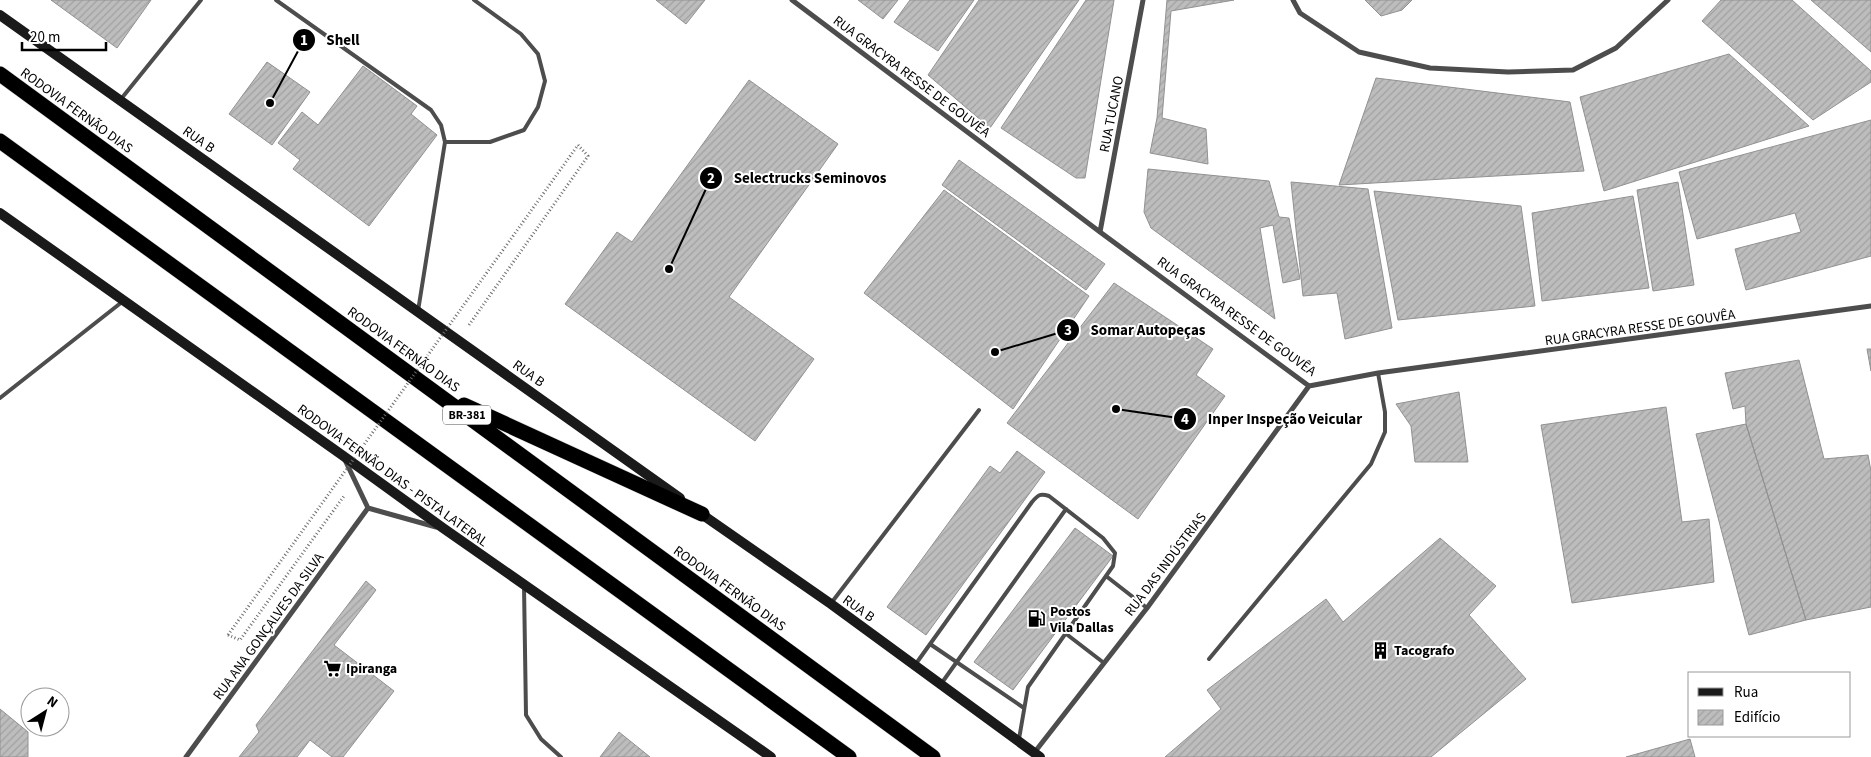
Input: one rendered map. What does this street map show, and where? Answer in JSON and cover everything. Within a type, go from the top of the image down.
[{"type":"highway","name":"RODOVIA FERNÃO DIAS","points":[[0,74],[933,757]]},
{"type":"highway","points":[[0,141],[849,757]]},
{"type":"highway","points":[[435,392],[702,514]]},
{"type":"street","name":"RUA GRACYRA RESSE DE GOUVÊA","points":[[792,0],[1100,232],[1309,386],[1378,373],[1871,306]]},
{"type":"street","name":"RUA TUCANO","points":[[1100,232],[1143,0]]},
{"type":"street","points":[[1293,0],[1300,13],[1359,52],[1430,68],[1508,72],[1573,70],[1616,48],[1668,0]]},
{"type":"street","name":"RUA B","points":[[0,15],[831,604],[1037,755]]},
{"type":"street","name":"RODOVIA FERNÃO DIAS - PISTA LATERAL","points":[[0,213],[443,528],[771,757]]},
{"type":"street","name":"RUA DAS INDÚSTRIAS","points":[[1037,755],[1309,386]]},
{"type":"street","points":[[342,455],[368,508],[443,528]]},
{"type":"street","name":"RUA ANA GONÇALVES DA SILVA","points":[[186,757],[368,508]]},
{"type":"lane","points":[[120,100],[201,0]]},
{"type":"lane","points":[[276,0],[431,110],[441,125],[445,142],[418,311]]},
{"type":"lane","points":[[445,142],[490,142],[524,130],[538,108],[545,81],[538,54],[521,34],[474,0]]},
{"type":"lane","points":[[0,398],[124,300]]},
{"type":"lane","points":[[1210,659],[1371,464],[1384,432],[1386,412],[1378,373]]},
{"type":"lane","points":[[831,604],[980,410]]},
{"type":"lane","points":[[914,666],[1037,495],[1049,496],[1103,538],[1115,553],[1113,566],[1028,687],[1019,741]]},
{"type":"lane","points":[[940,685],[1066,510]]},
{"type":"lane","points":[[1106,576],[1147,608]]},
{"type":"lane","points":[[524,584],[526,715],[541,739],[561,757]]},
{"type":"lane","points":[[1066,633],[1104,663]]},
{"type":"lane","points":[[930,644],[1024,708]]},
{"type":"path","points":[[349,489],[240,640],[228,635],[578,145],[588,156],[459,340]]},
{"type":"path","points":[[342,455],[347,480]]},
{"type":"building","points":[[51,0],[151,0],[117,48]]},
{"type":"building","points":[[656,0],[705,0],[686,24]]},
{"type":"building","points":[[858,0],[898,0],[883,19]]},
{"type":"building","points":[[910,0],[974,0],[938,51],[894,22]]},
{"type":"building","points":[[979,0],[1079,0],[990,128],[928,75]]},
{"type":"building","points":[[1086,0],[1114,0],[1085,178],[1076,178],[1001,128]]},
{"type":"building","points":[[1167,0],[1234,0],[1171,11],[1162,118],[1206,129],[1208,164],[1150,153],[1157,118]]},
{"type":"building","points":[[1365,0],[1412,0],[1402,10],[1381,16]]},
{"type":"building","points":[[1721,0],[1792,0],[1871,71],[1871,82],[1813,120],[1702,21]]},
{"type":"building","points":[[1811,0],[1871,0],[1871,52]]},
{"type":"building","points":[[1729,54],[1809,126],[1604,191],[1580,97]]},
{"type":"building","points":[[267,62],[310,92],[272,145],[229,114]]},
{"type":"building","points":[[363,66],[417,106],[411,114],[437,135],[369,226],[293,169],[300,160],[278,143],[302,112],[318,125]]},
{"type":"building","points":[[1376,78],[1570,102],[1584,171],[1339,185]]},
{"type":"building","points":[[749,80],[838,144],[729,297],[814,359],[755,441],[565,304],[617,232],[632,242]]},
{"type":"building","points":[[1871,120],[1871,256],[1746,290],[1735,249],[1801,232],[1795,213],[1697,239],[1679,172]]},
{"type":"building","points":[[959,160],[1105,264],[1086,290],[942,185]]},
{"type":"building","points":[[1148,169],[1269,181],[1279,217],[1289,218],[1300,279],[1283,283],[1273,225],[1260,228],[1275,319],[1151,228],[1144,212]]},
{"type":"building","points":[[1291,182],[1368,189],[1392,328],[1345,339],[1337,293],[1303,296]]},
{"type":"building","points":[[1678,182],[1694,285],[1653,291],[1637,190]]},
{"type":"building","points":[[944,190],[1089,296],[1013,409],[864,293]]},
{"type":"building","points":[[1374,191],[1521,206],[1535,306],[1398,320]]},
{"type":"building","points":[[1633,196],[1649,288],[1542,301],[1532,213]]},
{"type":"building","points":[[1114,283],[1213,349],[1196,375],[1225,396],[1138,519],[1007,423]]},
{"type":"building","points":[[1867,349],[1871,349],[1871,371]]},
{"type":"building","points":[[1799,360],[1824,459],[1868,455],[1871,471],[1871,607],[1806,620],[1746,424],[1745,406],[1733,409],[1725,373]]},
{"type":"building","points":[[1459,392],[1468,462],[1415,462],[1411,426],[1396,404]]},
{"type":"building","points":[[1666,407],[1682,522],[1709,519],[1714,582],[1572,603],[1541,425]]},
{"type":"building","points":[[1746,424],[1806,620],[1749,635],[1696,434]]},
{"type":"building","points":[[1017,451],[1045,472],[926,635],[887,607],[990,466],[1000,473]]},
{"type":"building","name":"Postos Vila Dallas","points":[[1075,528],[1113,556],[1013,690],[974,662]]},
{"type":"building","name":"Tacografo","points":[[1440,538],[1496,586],[1469,615],[1526,679],[1431,757],[1165,757],[1221,709],[1207,690],[1326,599],[1343,622]]},
{"type":"building","name":"Ipiranga","points":[[366,581],[376,590],[334,645],[394,691],[343,757],[332,757],[310,740],[297,757],[239,757],[259,732],[256,725]]},
{"type":"building","points":[[0,709],[20,725],[20,737],[28,737],[28,757],[0,757]]},
{"type":"building","points":[[619,732],[650,757],[600,757]]},
{"type":"building","points":[[1690,739],[1695,757],[1626,757]]},
{"type":"place","name":"Shell","points":[[270,103]]},
{"type":"place","name":"Selectrucks Seminovos","points":[[669,269]]},
{"type":"place","name":"Somar Autopeças","points":[[995,352]]},
{"type":"place","name":"Inper Inspeção Veicular","points":[[1116,409]]},
{"type":"place","name":"Postos Vila Dallas","points":[[1036,619]]},
{"type":"place","name":"Tacografo","points":[[1380,650]]},
{"type":"place","name":"Ipiranga","points":[[332,668]]}]
